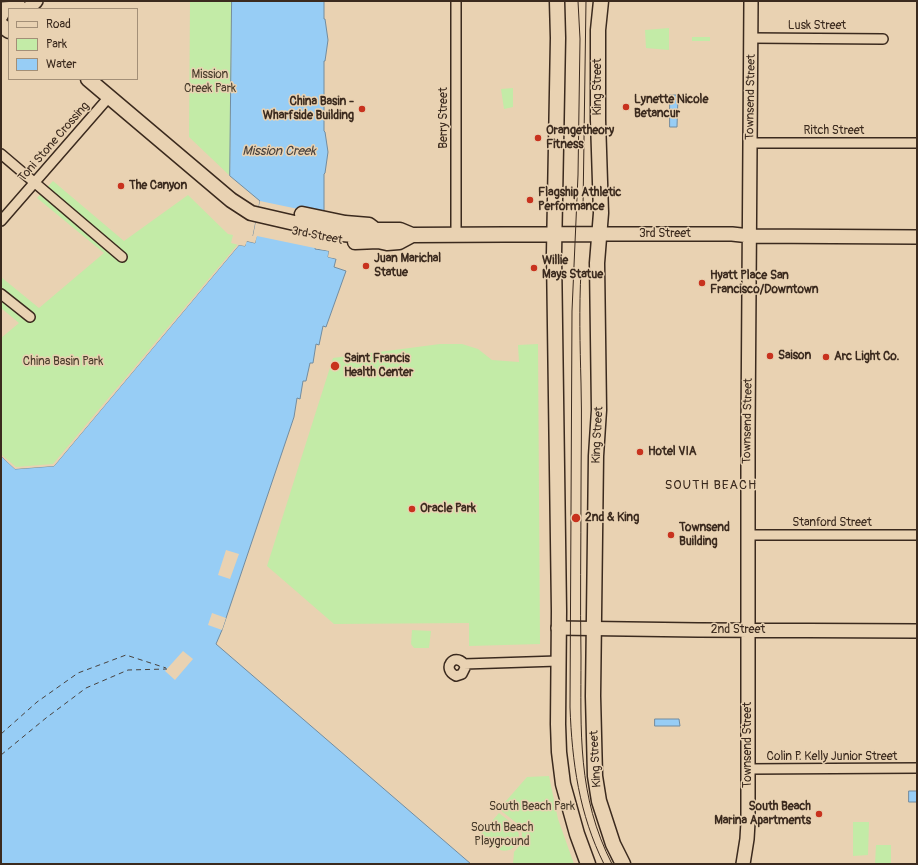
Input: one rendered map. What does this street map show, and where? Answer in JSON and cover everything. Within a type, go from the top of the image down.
[{"type":"main road","points":[[557,1],[558,38],[554,233],[558,724],[561,770],[570,812],[588,864]]},
{"type":"main road","name":"King Street","points":[[601,1],[598,30],[598,157],[601,213],[597,262],[600,410],[596,456],[596,550],[593,629],[595,776],[599,801],[605,823],[623,864]]},
{"type":"main road","name":"3rd Street","points":[[89,80],[232,200],[242,217],[255,214],[317,227],[340,241],[378,241],[387,243],[399,242],[412,235]]},
{"type":"main road","name":"3rd Street","points":[[317,227],[345,223],[369,225],[376,230],[400,230],[412,235],[554,233],[599,234]]},
{"type":"street","points":[[1,16],[9,1]]},
{"type":"street","name":"Berry Street","points":[[456,1],[456,234]]},
{"type":"street","name":"Townsend Street","points":[[743,864],[747,839],[748,769],[747,630],[751,1]]},
{"type":"street","name":"Lusk Street","points":[[751,38],[883,39]]},
{"type":"street","name":"Toni Stone Crossing","points":[[1,221],[109,97]]},
{"type":"street","name":"Ritch Street","points":[[750,143],[917,143]]},
{"type":"street","points":[[1,154],[122,257]]},
{"type":"street","name":"3rd Street","points":[[599,234],[732,234],[750,236],[917,237]]},
{"type":"street","points":[[1,294],[30,317]]},
{"type":"street","name":"Stanford Street","points":[[748,535],[917,536]]},
{"type":"street","name":"2nd Street","points":[[558,628],[917,631]]},
{"type":"street","points":[[464,664],[558,661]]},
{"type":"street","name":"Colin P. Kelly Junior Street","points":[[748,769],[917,768]]},
{"type":"green space","name":"Mission Creek Park","points":[[190,1],[232,1],[230,176],[189,137]]},
{"type":"green space","points":[[669,28],[669,50],[646,48],[645,30]]},
{"type":"green space","points":[[692,37],[710,37],[710,41],[692,41]]},
{"type":"green space","points":[[513,88],[513,107],[504,109],[501,89]]},
{"type":"green space","name":"China Basin Park","points":[[53,181],[124,241],[188,195],[228,234],[233,235],[231,243],[239,245],[54,466],[15,469],[1,456],[1,338],[19,323],[1,308],[1,277],[39,308],[104,253],[37,198]]},
{"type":"green space","name":"Oracle Park","points":[[440,344],[462,344],[478,349],[492,360],[519,362],[518,345],[538,344],[540,644],[469,646],[469,623],[334,624],[267,566],[333,358]]},
{"type":"green space","points":[[412,630],[431,631],[429,648],[414,648],[411,644]]},
{"type":"green space","name":"South Beach Park","points":[[549,776],[558,819],[574,864],[513,864],[514,852],[521,844],[522,833],[519,825],[499,809],[527,777]]},
{"type":"green space","name":"South Beach Playground","points":[[499,813],[513,825],[519,834],[516,846],[504,851],[492,846],[480,835]]},
{"type":"green space","points":[[853,822],[869,822],[868,855],[853,856]]},
{"type":"green space","points":[[876,845],[891,845],[891,864],[875,864]]},
{"type":"water","name":"Mission Creek","points":[[232,1],[324,1],[324,19],[328,40],[324,61],[324,131],[328,152],[324,174],[324,215],[322,215],[315,249],[329,251],[328,257],[336,259],[334,267],[346,271],[326,327],[323,326],[319,345],[316,344],[313,363],[310,363],[306,381],[303,381],[300,399],[297,398],[294,417],[216,644],[471,864],[1,864],[1,456],[15,469],[54,466],[239,245],[245,246],[246,241],[255,243],[256,237],[253,236],[260,201],[230,176]]},
{"type":"water","points":[[670,95],[678,95],[677,127],[670,127]]},
{"type":"water","points":[[655,719],[679,719],[680,726],[655,726]]},
{"type":"water","points":[[909,791],[917,791],[917,802],[909,802]]},
{"type":"pier","points":[[260,201],[322,214],[323,221],[317,247],[331,250],[331,256],[337,257],[338,259],[328,257],[329,251],[257,236],[255,243],[247,241],[245,246],[239,245],[54,466],[15,469],[1,456],[1,454],[16,467],[53,464],[238,244],[244,244],[246,239],[254,241],[251,236],[253,236]]},
{"type":"pier","points":[[226,550],[239,554],[230,579],[218,575]]},
{"type":"pier","points":[[212,613],[226,618],[222,630],[208,625]]},
{"type":"pier","points":[[183,651],[193,659],[175,680],[165,671]]},
{"type":"ferry route","points":[[1,734],[37,702],[78,673],[126,655],[166,668]]},
{"type":"ferry route","points":[[1,755],[46,718],[86,688],[128,670],[167,669]]},
{"type":"tram line","points":[[1,2],[17,1]]},
{"type":"tram line","points":[[578,1],[580,39],[578,175],[572,311],[570,707],[578,787],[588,826],[604,864]]},
{"type":"tram line","points":[[583,209],[586,1]]},
{"type":"tram line","points":[[581,271],[581,711],[583,763],[592,813],[612,864]]},
{"type":"place","name":"Lynette Nicole Betancur","points":[[626,107]]},
{"type":"place","name":"China Basin - Wharfside Building","points":[[362,109]]},
{"type":"place","name":"Orangetheory Fitness","points":[[538,138]]},
{"type":"place","name":"The Canyon","points":[[121,186]]},
{"type":"place","name":"Flagship Athletic Performance","points":[[530,200]]},
{"type":"place","name":"Juan Marichal Statue","points":[[366,266]]},
{"type":"place","name":"Willie Mays Statue","points":[[534,268]]},
{"type":"place","name":"Hyatt Place San Francisco/Downtown","points":[[702,283]]},
{"type":"place","name":"Saison","points":[[770,356]]},
{"type":"place","name":"Arc Light Co.","points":[[826,357]]},
{"type":"place","name":"Saint Francis Health Center","points":[[335,366]]},
{"type":"place","name":"Hotel VIA","points":[[640,452]]},
{"type":"place","name":"Oracle Park","points":[[412,509]]},
{"type":"place","name":"2nd & King","points":[[576,518]]},
{"type":"place","name":"Townsend Building","points":[[671,535]]},
{"type":"place","name":"South Beach Marina Apartments","points":[[819,814]]},
{"type":"district","name":"SOUTH BEACH","points":[[711,486]]}]
